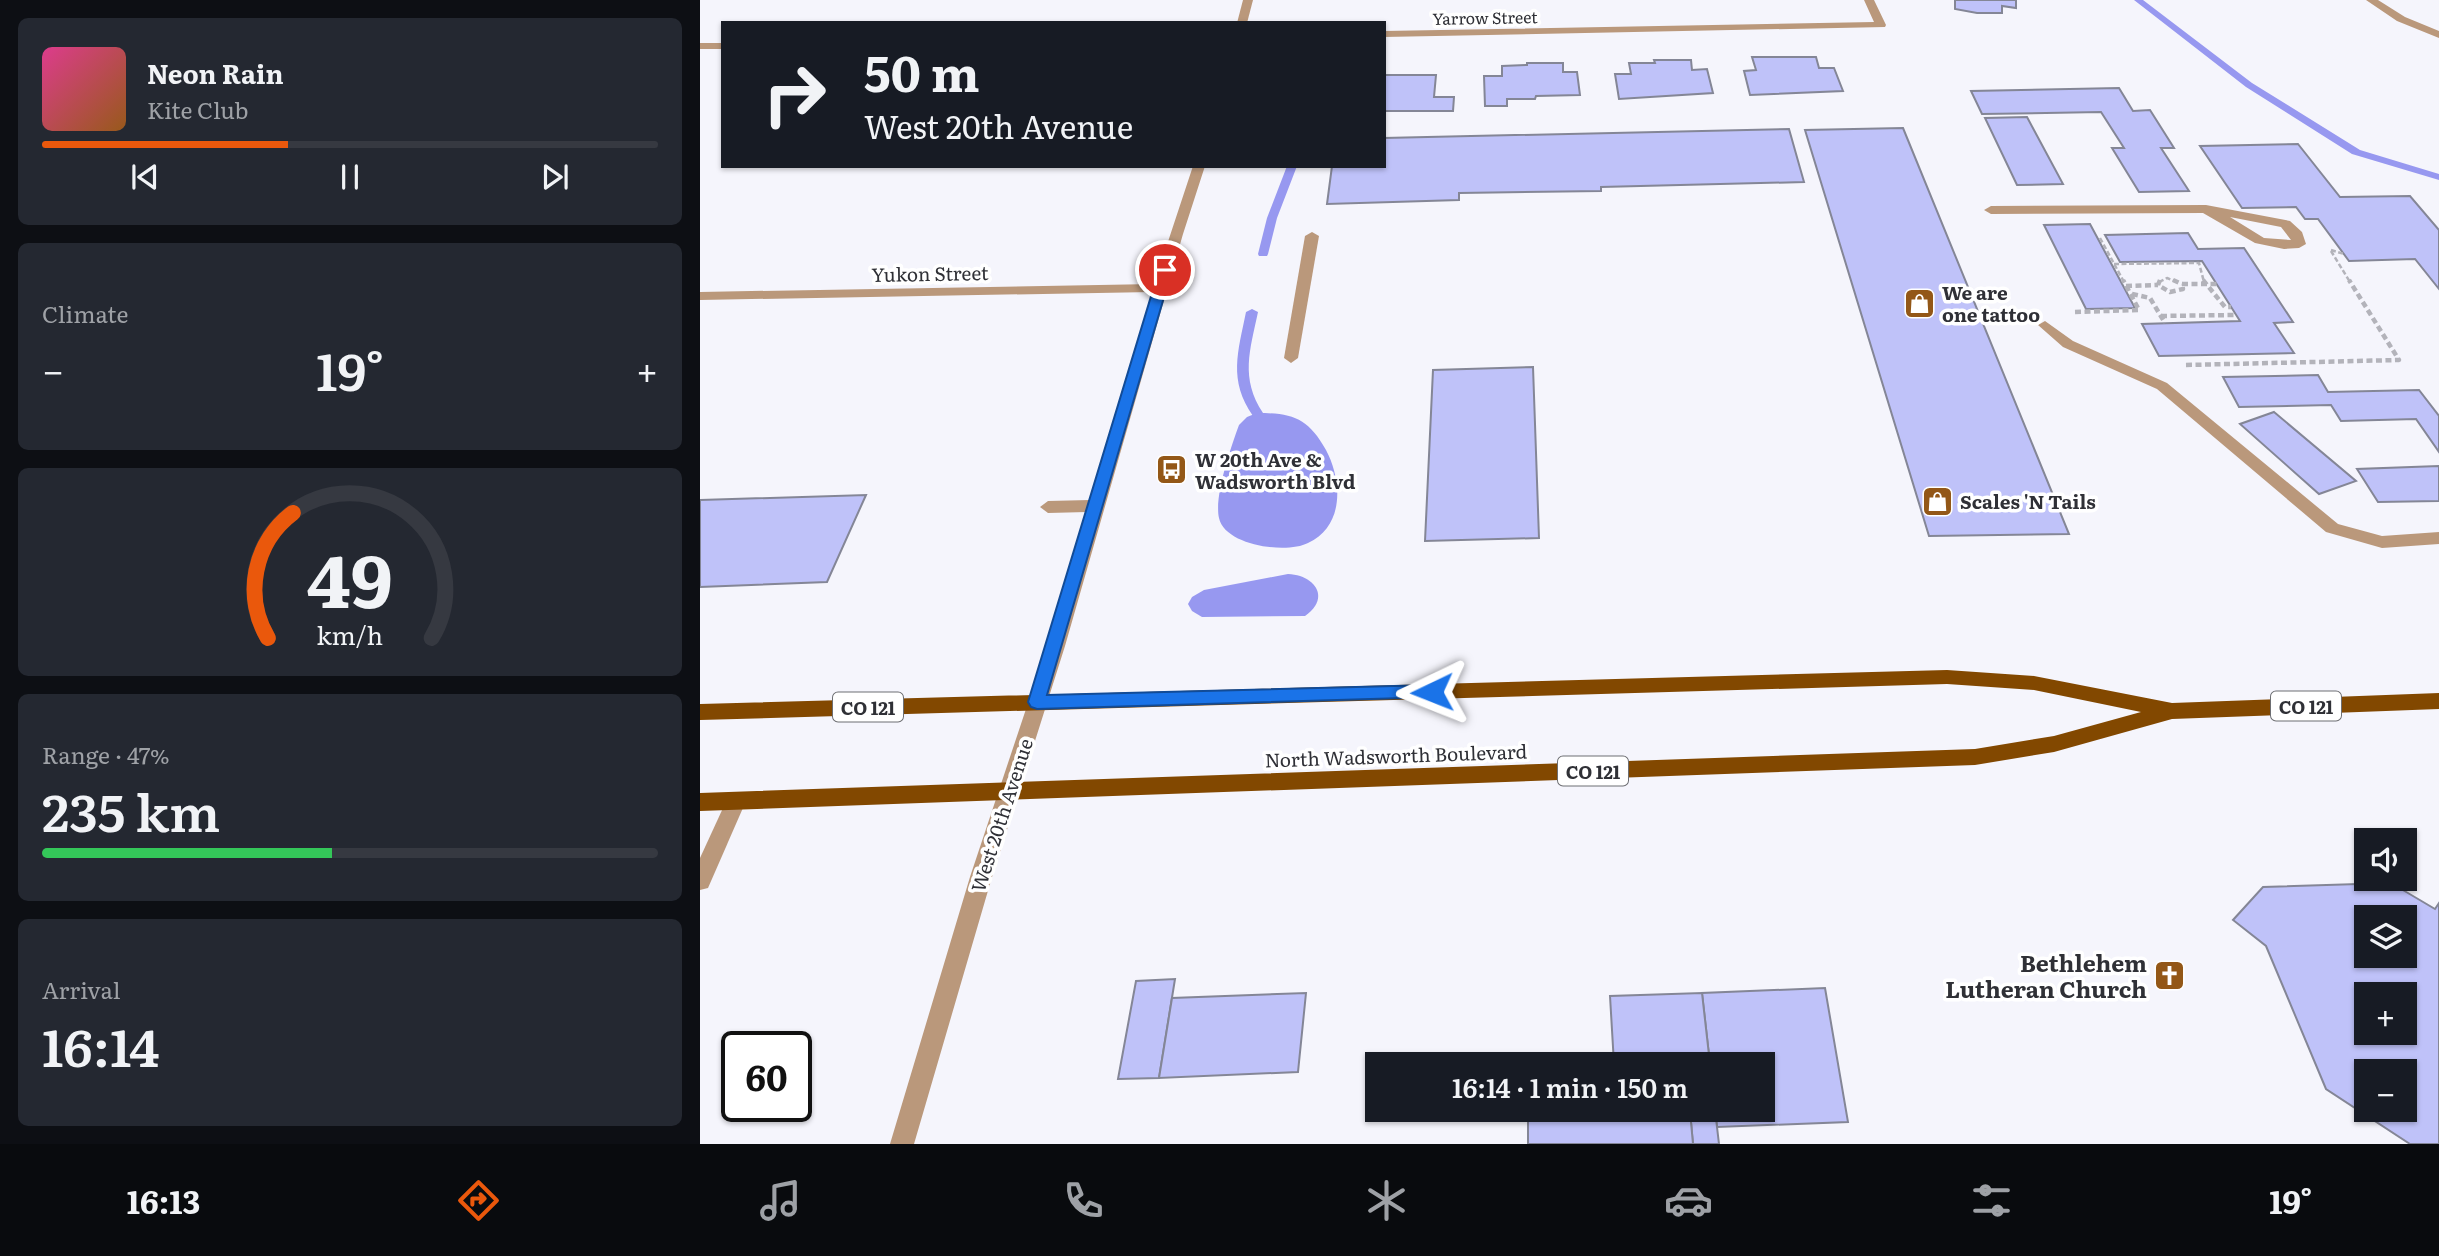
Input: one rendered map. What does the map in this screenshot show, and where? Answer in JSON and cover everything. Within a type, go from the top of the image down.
[{"type":"main road","name":"North Wadsworth Boulevard","points":[[700,712],[1947,677],[2034,683],[2172,710],[2439,701]]},
{"type":"main road","name":"North Wadsworth Boulevard","points":[[700,802],[1975,757],[2054,744],[2172,710]]},
{"type":"street","points":[[1243,21],[1248,0]]},
{"type":"street","name":"Yarrow Street","points":[[1386,34],[1881,25],[1869,0]]},
{"type":"street","points":[[2371,0],[2401,19],[2439,35]]},
{"type":"street","points":[[700,46],[721,46]]},
{"type":"street","name":"West 20th Avenue","points":[[902,1144],[1198,168]]},
{"type":"street","points":[[1991,210],[2206,209],[2285,224],[2297,235],[2299,244],[2280,247],[2262,244],[2231,222],[2206,209]]},
{"type":"street","points":[[1291,358],[1312,236]]},
{"type":"street","name":"Yukon Street","points":[[700,296],[1160,288]]},
{"type":"street","points":[[2045,325],[2068,344],[2162,386],[2332,528],[2382,542],[2439,538]]},
{"type":"street","points":[[1048,507],[1097,506]]},
{"type":"street","points":[[700,881],[736,801]]},
{"type":"path","points":[[2074,312],[2139,310],[2098,233]]},
{"type":"path","points":[[2175,370],[2185,365],[2399,360],[2331,251]]},
{"type":"path","points":[[2114,264],[2201,262],[2204,284],[2225,307],[2231,307]]},
{"type":"path","points":[[2158,285],[2160,280],[2167,278],[2182,284],[2217,284]]},
{"type":"path","points":[[2126,286],[2158,285],[2169,292],[2178,293],[2183,289],[2182,284]]},
{"type":"path","points":[[2131,294],[2150,298],[2165,323]]},
{"type":"path","points":[[2161,316],[2236,315]]},
{"type":"water","points":[[1257,413],[1290,416],[1306,424],[1319,439],[1331,462],[1337,488],[1334,514],[1329,526],[1308,543],[1286,548],[1258,545],[1232,535],[1224,528],[1219,518],[1221,485],[1239,425],[1247,417]]},
{"type":"water","points":[[1288,574],[1306,578],[1316,589],[1317,602],[1305,616],[1202,617],[1192,611],[1188,604],[1192,597],[1204,590]]},
{"type":"building","points":[[1955,0],[2016,0],[2016,8],[2002,6],[2002,13],[1977,13],[1955,9]]},
{"type":"building","points":[[1752,57],[1816,57],[1819,68],[1834,68],[1843,91],[1750,95],[1744,71],[1756,70]]},
{"type":"building","points":[[1654,60],[1691,60],[1692,70],[1707,69],[1713,93],[1619,99],[1615,74],[1631,74],[1629,63],[1655,63]]},
{"type":"building","points":[[1563,63],[1563,72],[1577,72],[1580,95],[1507,99],[1507,106],[1485,106],[1484,76],[1502,76],[1502,66]]},
{"type":"building","points":[[1386,75],[1436,75],[1434,97],[1454,97],[1453,111],[1386,111]]},
{"type":"building","points":[[2119,88],[2133,111],[2150,110],[2174,148],[2161,148],[2189,191],[2139,192],[2112,148],[2124,148],[2101,112],[1982,114],[1971,91]]},
{"type":"building","points":[[2027,117],[2063,184],[2017,185],[1985,118]]},
{"type":"building","points":[[1903,128],[2069,534],[1929,536],[1805,130]]},
{"type":"building","points":[[1789,129],[1804,182],[1601,187],[1601,191],[1459,193],[1459,200],[1327,204],[1332,168],[1386,168],[1386,138]]},
{"type":"building","points":[[2298,144],[2340,197],[2410,196],[2439,230],[2439,289],[2415,259],[2349,261],[2318,219],[2305,219],[2296,207],[2242,208],[2200,146]]},
{"type":"building","points":[[2090,224],[2135,308],[2086,309],[2044,225]]},
{"type":"building","points":[[2188,233],[2198,249],[2244,248],[2293,322],[2274,323],[2294,353],[2159,356],[2142,324],[2240,321],[2202,261],[2120,262],[2105,235]]},
{"type":"building","points":[[1533,367],[1539,538],[1425,541],[1433,370]]},
{"type":"building","points":[[2318,375],[2328,392],[2419,390],[2439,416],[2439,452],[2416,419],[2341,421],[2331,405],[2239,407],[2223,377]]},
{"type":"building","points":[[2274,412],[2356,481],[2319,494],[2240,424]]},
{"type":"building","points":[[2439,466],[2439,501],[2378,502],[2357,469]]},
{"type":"building","points":[[866,495],[827,582],[700,587],[700,500]]},
{"type":"building","points":[[2354,884],[2354,891],[2405,891],[2435,909],[2439,903],[2439,1144],[2410,1144],[2376,1122],[2417,1122],[2417,1059],[2354,1059],[2354,1107],[2326,1089],[2266,946],[2233,920],[2263,887]]},
{"type":"building","points":[[1175,979],[1159,1078],[1118,1079],[1136,981]]},
{"type":"building","points":[[1825,988],[1848,1122],[1717,1127],[1716,1122],[1775,1122],[1775,1052],[1709,1052],[1702,993]]},
{"type":"building","points":[[1306,993],[1298,1072],[1159,1078],[1172,998]]},
{"type":"building","points":[[1702,993],[1709,1052],[1613,1052],[1610,996]]},
{"type":"building","points":[[1528,1122],[1691,1122],[1693,1144],[1528,1144]]},
{"type":"building","points":[[1691,1122],[1716,1122],[1719,1144],[1693,1144]]},
{"type":"waterway","points":[[2138,0],[2249,85],[2356,152],[2439,177]]},
{"type":"waterway","points":[[1263,254],[1272,218],[1291,168]]},
{"type":"waterway","points":[[1252,312],[1242,378],[1249,402],[1257,413]]},
{"type":"place","name":"We are one tattoo","points":[[1919,303]]},
{"type":"place","name":"W 20th Ave & Wadsworth Blvd","points":[[1172,470]]},
{"type":"place","name":"Scales 'N Tails","points":[[1937,501]]},
{"type":"place","name":"Bethlehem Lutheran Church","points":[[2170,975]]},
{"type":"route","points":[[1165,270],[1056,646],[1037,702],[1432,692]]}]
